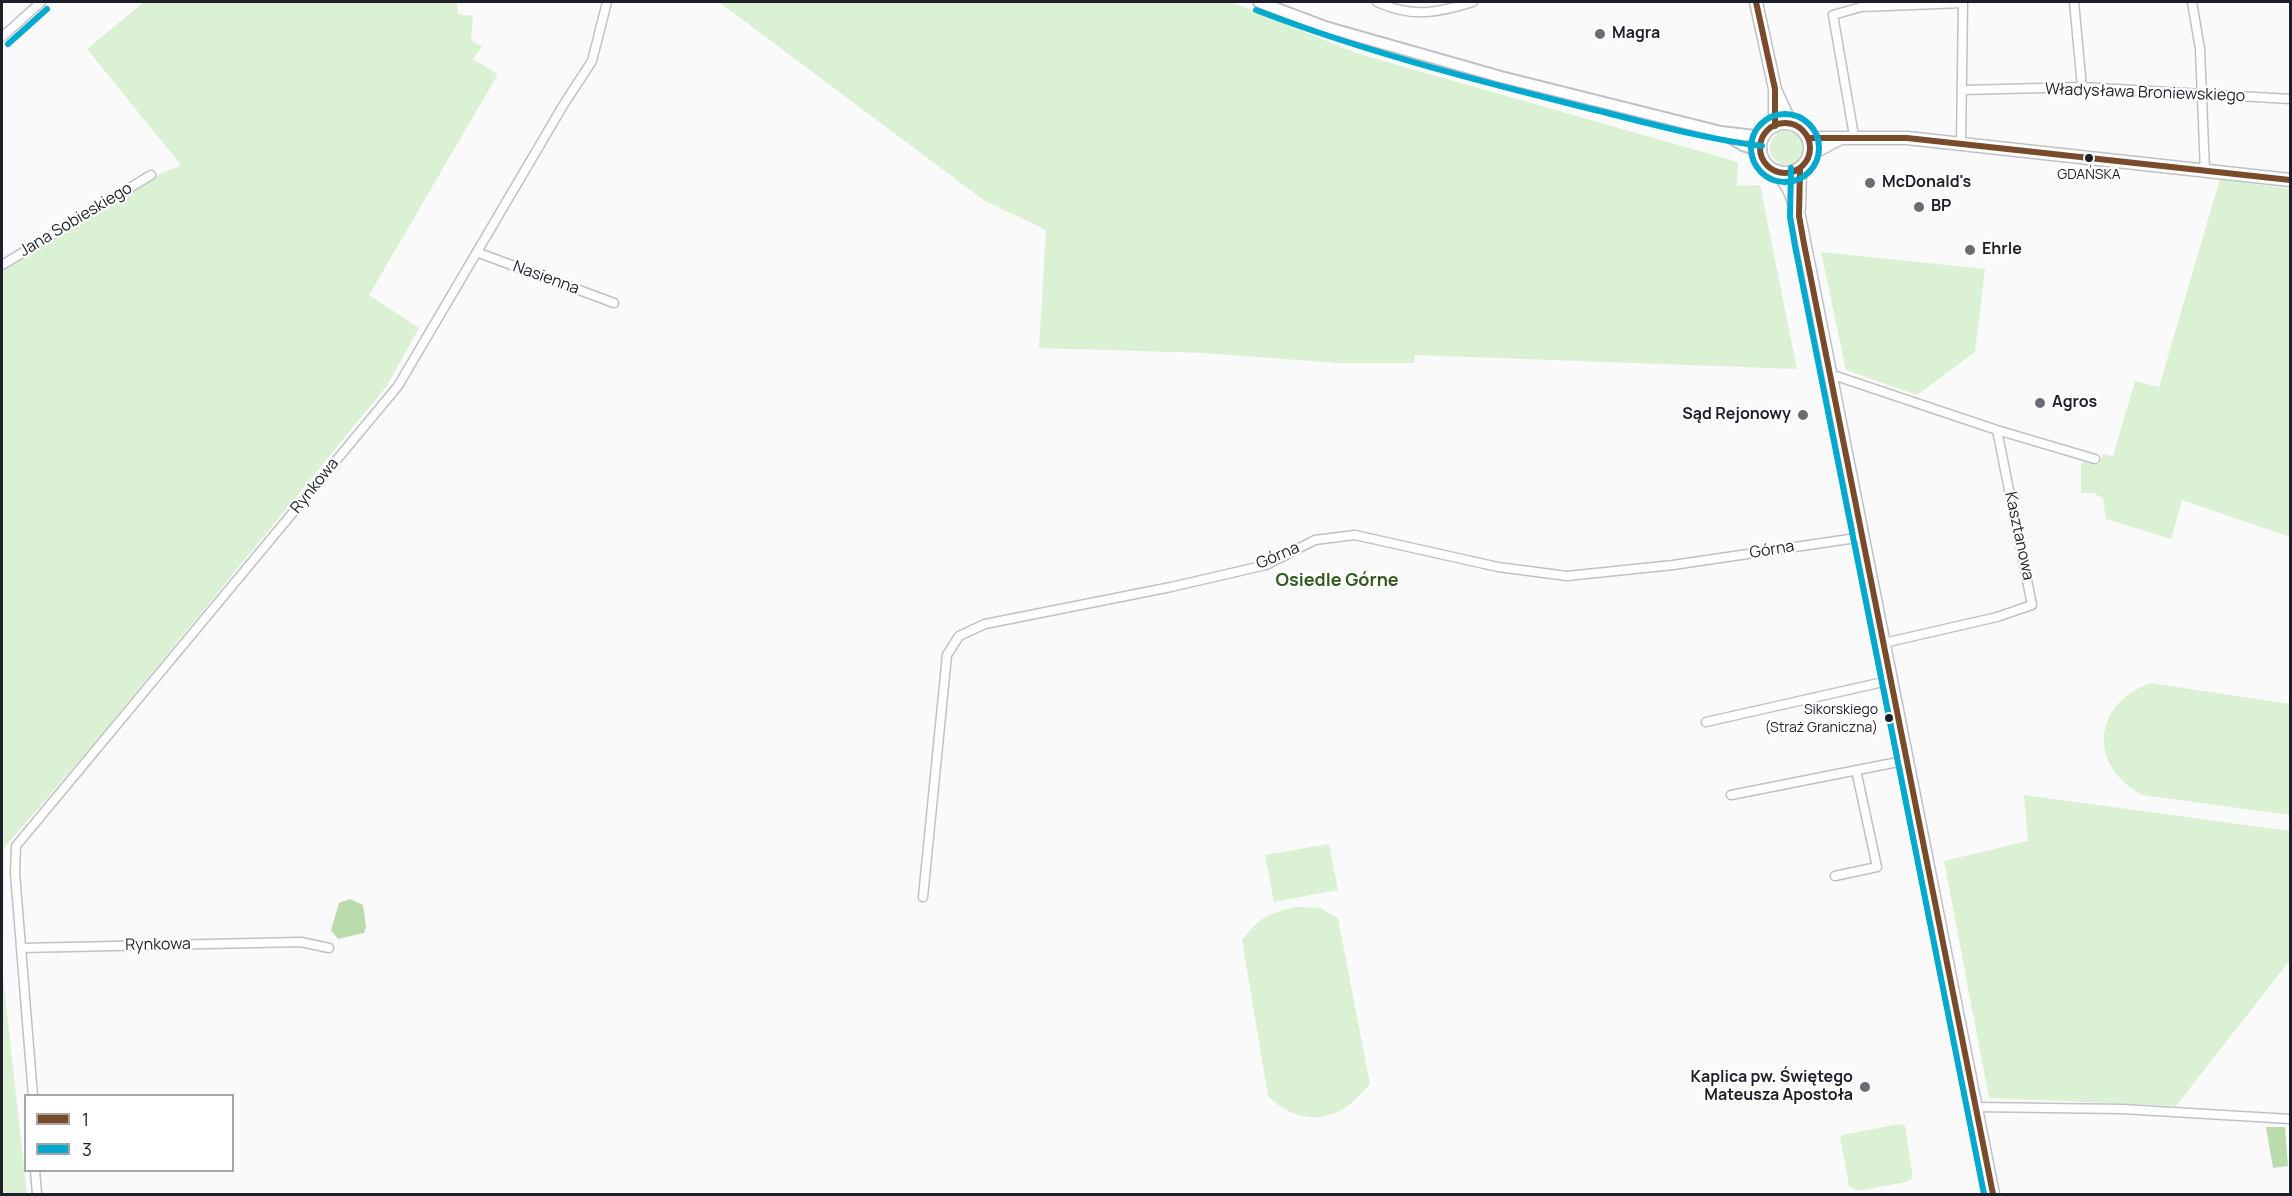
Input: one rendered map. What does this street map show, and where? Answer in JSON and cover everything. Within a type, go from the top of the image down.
[{"type":"main road","points":[[1756,2],[1775,89],[1791,124]]},
{"type":"main road","points":[[1775,89],[1775,126]]},
{"type":"main road","points":[[1809,155],[1808,138],[1799,128],[1791,124],[1775,126],[1763,137],[1761,151],[1766,163],[1777,171],[1789,189],[1799,216],[1993,1194]]},
{"type":"main road","points":[[1799,216],[1800,168],[1809,155],[1849,136]]},
{"type":"main road","points":[[1808,138],[1885,136],[2290,180]]},
{"type":"main road","points":[[1777,171],[1789,172],[1800,168]]},
{"type":"street","name":"Rynkowa","points":[[33,1094],[21,948],[16,846],[398,386],[564,104],[592,61],[607,2]]},
{"type":"street","points":[[1259,2],[1324,27],[1501,77],[1721,132],[1763,137]]},
{"type":"street","points":[[1377,2],[1396,11],[1436,13],[1473,2]]},
{"type":"street","points":[[1849,136],[1833,15],[1861,7],[1963,2],[1961,144]]},
{"type":"street","points":[[2074,2],[2082,87]]},
{"type":"street","points":[[2192,2],[2200,49],[2205,171]]},
{"type":"street","points":[[2,37],[36,3]]},
{"type":"street","name":"Władysława Broniewskiego","points":[[1963,90],[2082,87],[2290,99]]},
{"type":"street","points":[[1721,132],[1743,145],[1761,151]]},
{"type":"street","name":"Jana Sobieskiego","points":[[2,265],[151,175]]},
{"type":"street","name":"Nasienna","points":[[478,253],[614,303]]},
{"type":"street","points":[[1830,374],[1998,430],[2095,459]]},
{"type":"street","name":"Kasztanowa","points":[[1884,643],[1997,617],[2029,608],[2033,602],[2020,553],[1998,430]]},
{"type":"street","name":"Górna","points":[[923,897],[947,655],[959,636],[985,624],[1171,587],[1266,565],[1315,540],[1330,536],[1355,535],[1498,567],[1568,576],[1674,566],[1863,537]]},
{"type":"street","points":[[1706,722],[1892,680]]},
{"type":"street","points":[[1731,795],[1908,760]]},
{"type":"street","points":[[1835,876],[1877,867],[1856,770]]},
{"type":"street","name":"Rynkowa","points":[[21,948],[301,942],[329,948]]},
{"type":"street","points":[[1976,1107],[2134,1110],[2290,1119]]},
{"type":"street","points":[[35,1172],[37,1194]]},
{"type":"shaded area","points":[[144,2],[457,2],[458,14],[473,16],[471,40],[482,47],[473,59],[498,74],[369,295],[419,328],[386,387],[92,746],[4,848],[3,978],[27,1194],[2,1194],[2,268],[132,186],[181,165],[87,49]]},
{"type":"shaded area","points":[[719,2],[1231,2],[1359,54],[1738,162],[1737,186],[1760,185],[1797,369],[1415,355],[1414,363],[1338,363],[1203,353],[1039,348],[1046,230],[985,201]]},
{"type":"shaded area","points":[[1787,131],[1799,136],[1804,148],[1799,160],[1787,165],[1775,160],[1770,148],[1775,136]]},
{"type":"shaded area","points":[[2220,179],[2290,189],[2290,537],[2182,500],[2171,539],[2106,519],[2103,498],[2093,493],[2081,493],[2081,465],[2087,458],[2099,465],[2103,454],[2113,456],[2135,381],[2159,387]]},
{"type":"shaded area","points":[[1821,252],[1985,269],[1975,352],[1917,395],[1846,370]]},
{"type":"shaded area","points":[[2150,683],[2290,704],[2290,815],[2142,795],[2124,782],[2112,768],[2106,752],[2104,736],[2108,720],[2117,706],[2131,693]]},
{"type":"shaded area","points":[[2024,795],[2290,831],[2290,960],[2176,1106],[1989,1098],[1944,861],[2028,841]]},
{"type":"shaded area","points":[[1329,844],[1338,890],[1274,902],[1265,855]]},
{"type":"shaded area","points":[[350,899],[363,905],[366,927],[364,933],[338,939],[331,930],[339,903]]},
{"type":"shaded area","points":[[1296,907],[1320,908],[1338,918],[1370,1084],[1346,1107],[1318,1117],[1291,1112],[1268,1096],[1242,940],[1265,917]]},
{"type":"shaded area","points":[[1899,1124],[1905,1126],[1913,1178],[1906,1182],[1857,1191],[1849,1186],[1840,1138],[1842,1135]]},
{"type":"shaded area","points":[[2266,1127],[2285,1127],[2288,1166],[2273,1168]]},
{"type":"transit line","name":"1","points":[[1756,2],[1775,89],[1775,126]]},
{"type":"transit line","name":"3","points":[[8,44],[47,9]]},
{"type":"transit line","name":"3","points":[[1256,10],[1374,51],[1454,74],[1668,128],[1762,146]]},
{"type":"transit line","name":"3","points":[[1785,114],[1798,117],[1809,124],[1816,135],[1819,148],[1816,161],[1809,172],[1798,179],[1785,182],[1772,179],[1761,172],[1754,161],[1751,148],[1754,135],[1761,124],[1772,117],[1785,114]]},
{"type":"transit line","name":"1","points":[[1785,123],[1794,125],[1805,134],[1810,148],[1808,157],[1799,168],[1785,173],[1776,171],[1765,162],[1760,148],[1762,139],[1771,128],[1785,123]]},
{"type":"transit line","name":"1","points":[[1808,138],[1907,138],[2290,180]]},
{"type":"transit line","name":"3","points":[[1791,168],[1790,217],[1795,246],[1984,1194]]},
{"type":"transit line","name":"1","points":[[1800,168],[1799,216],[1804,244],[1993,1194]]},
{"type":"place","name":"Magra","points":[[1600,34]]},
{"type":"place","name":"GDAŃSKA","points":[[2089,158]]},
{"type":"place","name":"McDonald's","points":[[1870,183]]},
{"type":"place","name":"BP","points":[[1919,207]]},
{"type":"place","name":"Ehrle","points":[[1970,250]]},
{"type":"place","name":"Agros","points":[[2040,403]]},
{"type":"place","name":"Sąd Rejonowy","points":[[1803,415]]},
{"type":"place","name":"Sikorskiego (Straż Graniczna)","points":[[1889,718]]},
{"type":"place","name":"Kaplica pw. Świętego Mateusza Apostoła","points":[[1865,1087]]},
{"type":"district","name":"Osiedle Górne","points":[[1337,581]]}]
